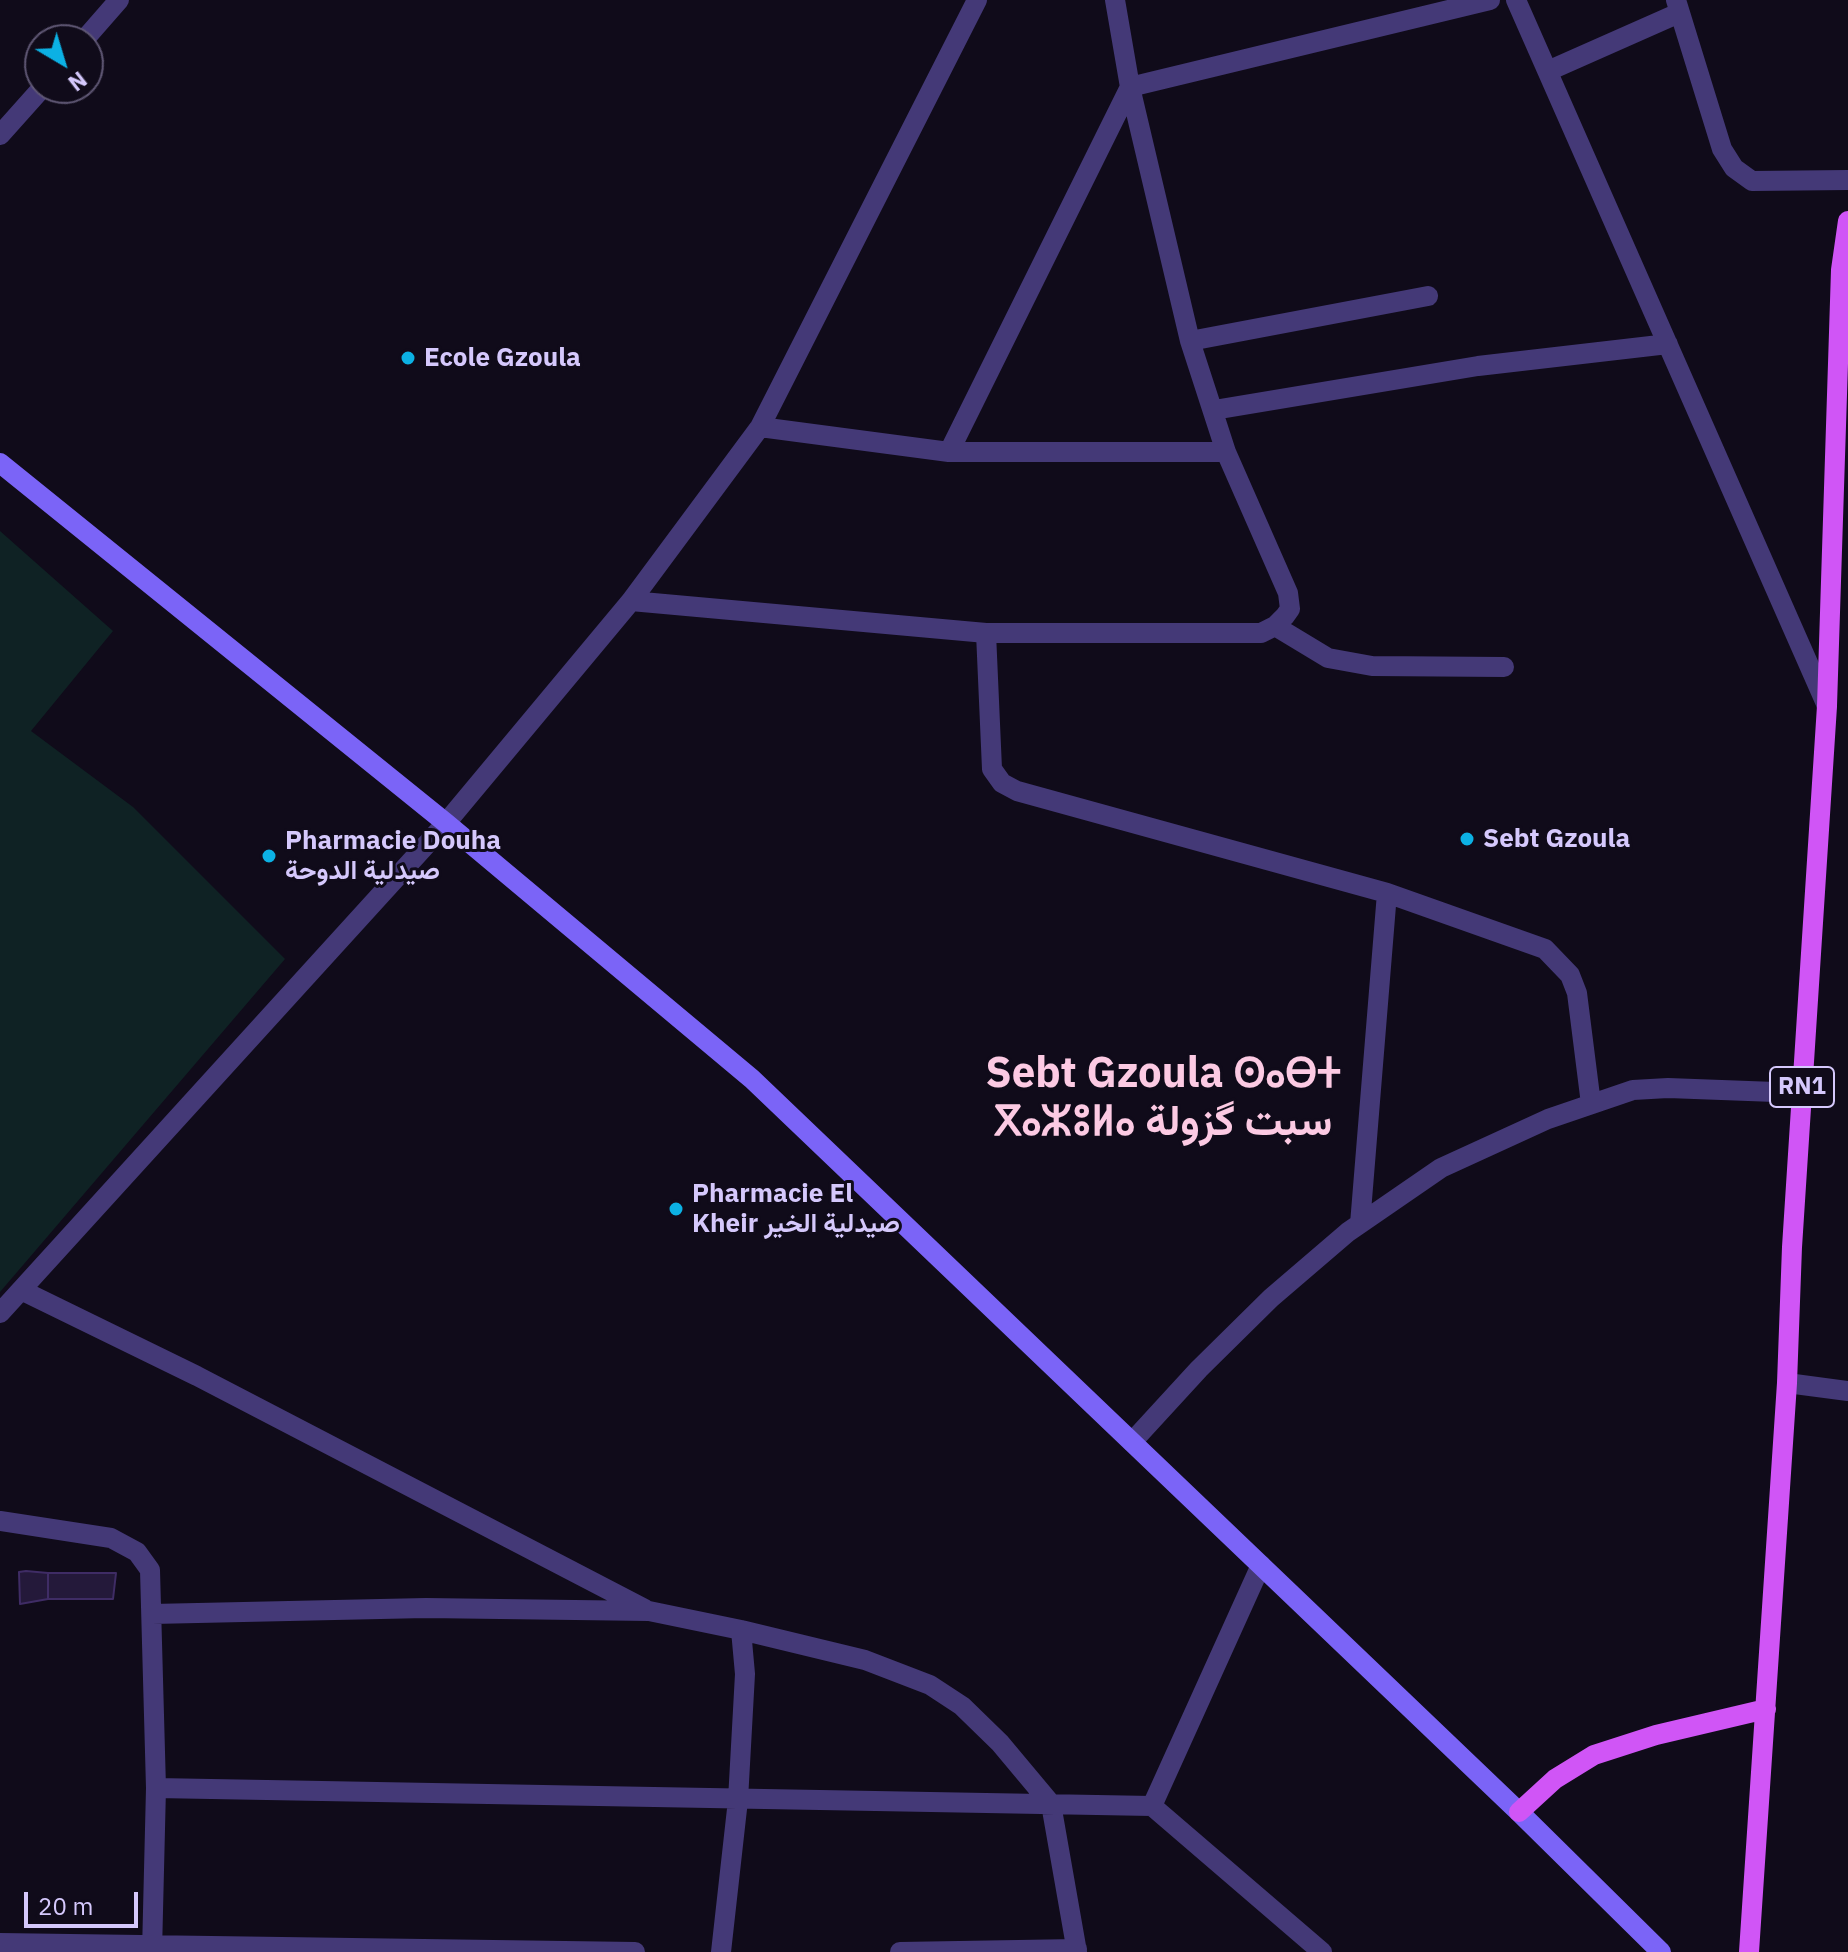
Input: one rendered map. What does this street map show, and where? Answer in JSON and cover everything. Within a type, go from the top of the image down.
[{"type":"main road","name":"RN1","points":[[1749,1952],[1827,706],[1848,221]]},
{"type":"main road","points":[[0,463],[446,823],[752,1079],[1519,1812],[1661,1952]]},
{"type":"main road","points":[[1519,1812],[1555,1779],[1594,1755],[1656,1735],[1766,1709]]},
{"type":"street","points":[[98,24],[119,0]]},
{"type":"street","points":[[0,1313],[446,823],[631,601],[760,427],[977,0]]},
{"type":"street","points":[[631,601],[986,633],[1261,633],[1275,626],[1290,609],[1288,593],[1226,452],[1190,341],[1130,87],[1115,0]]},
{"type":"street","points":[[1130,87],[1490,0]]},
{"type":"street","points":[[1516,0],[1827,706]]},
{"type":"street","points":[[1548,71],[1678,6],[1722,149],[1734,168],[1752,181],[1848,180]]},
{"type":"street","points":[[949,452],[1130,87]]},
{"type":"street","points":[[0,135],[28,104]]},
{"type":"street","points":[[1190,341],[1428,296]]},
{"type":"street","points":[[1214,410],[1478,366],[1668,344]]},
{"type":"street","points":[[760,427],[949,452],[1226,452]]},
{"type":"street","points":[[1275,626],[1328,658],[1372,666],[1504,667]]},
{"type":"street","points":[[986,633],[992,769],[1002,783],[1017,791],[1387,893],[1545,949],[1570,975],[1577,993],[1591,1104]]},
{"type":"street","points":[[1360,1224],[1387,893]]},
{"type":"street","points":[[1132,1442],[1199,1369],[1271,1298],[1360,1224],[1441,1168],[1548,1119],[1633,1090],[1668,1088],[1802,1093]]},
{"type":"street","points":[[21,1290],[197,1376],[649,1611]]},
{"type":"street","points":[[1787,1383],[1848,1391]]},
{"type":"street","points":[[0,1521],[111,1538],[137,1552],[150,1570],[156,1788],[152,1948]]},
{"type":"street","points":[[1152,1806],[1261,1565]]},
{"type":"street","points":[[152,1614],[426,1608],[649,1611],[865,1660],[930,1685],[982,1723],[1051,1804],[1077,1950],[900,1952]]},
{"type":"street","points":[[721,1952],[738,1800],[745,1674],[741,1630]]},
{"type":"street","points":[[156,1788],[1152,1806],[1322,1952]]},
{"type":"street","points":[[0,1943],[152,1948],[635,1952]]},
{"type":"green space","points":[[0,531],[113,631],[31,731],[133,807],[285,959],[0,1292]]},
{"type":"building","points":[[19,1572],[48,1573],[48,1599],[20,1604]]},
{"type":"building","points":[[48,1573],[116,1573],[113,1599],[48,1599]]},
{"type":"place","name":"Ecole Gzoula","points":[[408,358]]},
{"type":"place","name":"Sebt Gzoula","points":[[1467,839]]},
{"type":"place","name":"Pharmacie Douha صيدلية الدوحة","points":[[269,856]]},
{"type":"place","name":"Pharmacie El Kheir صيدلية الخير","points":[[676,1209]]},
{"type":"district","name":"Sebt Gzoula ⵙⴰⴱⵜ ⴳⴰⵣⵓⵍⴰ سبت گزولة","points":[[1163,1099]]}]
